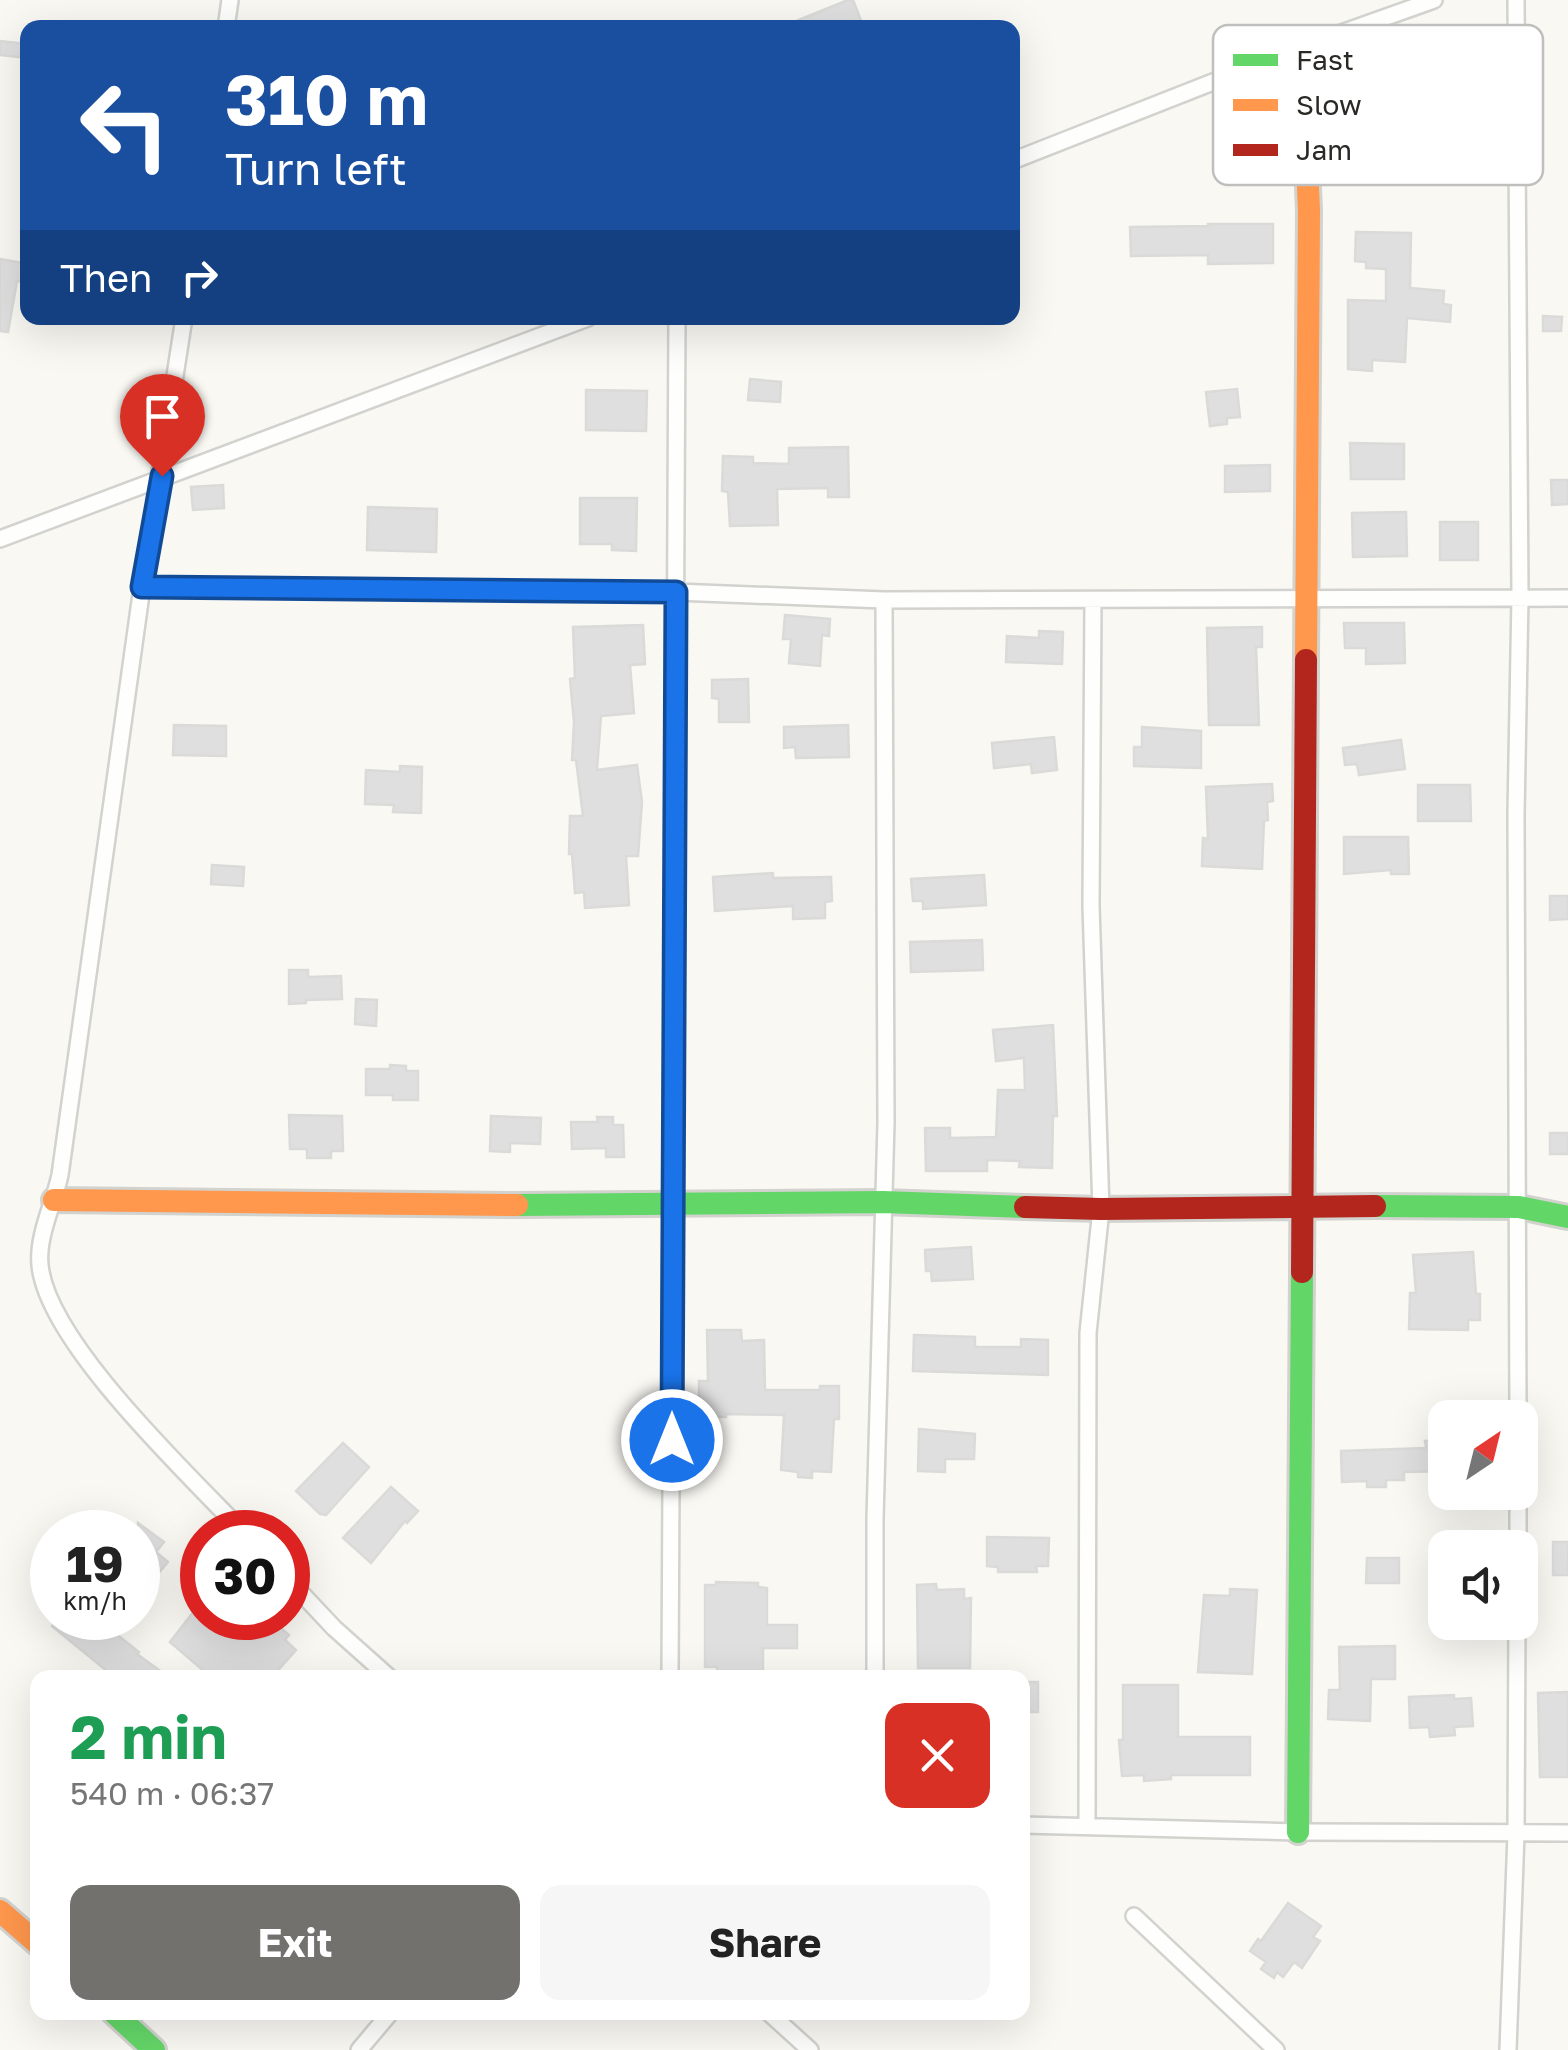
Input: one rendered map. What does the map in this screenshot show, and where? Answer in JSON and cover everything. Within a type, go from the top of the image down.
[{"type":"street","points":[[1364,25],[1434,0]]},
{"type":"street","points":[[1516,0],[1516,25]]},
{"type":"street","points":[[1020,158],[1213,82]]},
{"type":"street","points":[[1298,1832],[1308,185]]},
{"type":"street","points":[[1517,185],[1518,1400]]},
{"type":"street","points":[[183,325],[54,1200],[39,1261],[44,1286],[56,1313],[118,1401],[223,1510]]},
{"type":"street","points":[[0,538],[569,325]]},
{"type":"street","points":[[670,1670],[677,325]]},
{"type":"street","points":[[142,587],[676,592],[884,600],[1568,598]]},
{"type":"street","points":[[875,1670],[875,1519],[886,1123],[884,600]]},
{"type":"street","points":[[1087,1826],[1088,1333],[1101,1210],[1091,906],[1093,601]]},
{"type":"street","points":[[54,1200],[549,1206],[882,1202],[1101,1210],[1300,1205],[1519,1207],[1568,1217]]},
{"type":"street","points":[[310,1602],[381,1670]]},
{"type":"street","points":[[1508,2050],[1518,1640]]},
{"type":"street","points":[[1030,1825],[1298,1832],[1568,1832]]},
{"type":"street","points":[[0,1910],[30,1937]]},
{"type":"street","points":[[1134,1916],[1276,2050]]},
{"type":"street","points":[[122,2020],[154,2050]]},
{"type":"street","points":[[359,2050],[384,2020]]},
{"type":"street","points":[[777,2020],[810,2050]]},
{"type":"building","points":[[853,0],[861,20],[799,20]]},
{"type":"building","points":[[0,41],[20,43],[20,57],[0,55]]},
{"type":"building","points":[[1273,224],[1273,263],[1208,264],[1208,255],[1131,256],[1130,227]]},
{"type":"building","points":[[1356,232],[1411,233],[1410,288],[1444,291],[1443,304],[1451,305],[1450,322],[1407,318],[1405,362],[1372,360],[1372,371],[1348,369],[1348,300],[1386,301],[1386,269],[1366,268],[1366,262],[1355,261]]},
{"type":"building","points":[[0,259],[20,263],[20,281],[17,281],[8,332],[0,331]]},
{"type":"building","points":[[1543,316],[1562,317],[1561,331],[1543,331]]},
{"type":"building","points":[[750,379],[781,382],[780,402],[748,400]]},
{"type":"building","points":[[1237,389],[1240,417],[1210,426],[1206,392]]},
{"type":"building","points":[[586,390],[647,391],[646,431],[586,430]]},
{"type":"building","points":[[1350,443],[1404,444],[1404,479],[1351,479]]},
{"type":"building","points":[[848,447],[849,497],[828,497],[828,488],[777,489],[778,525],[730,526],[728,492],[722,491],[723,456],[753,457],[753,463],[789,464],[789,448]]},
{"type":"building","points":[[1270,465],[1270,491],[1225,492],[1225,466]]},
{"type":"building","points":[[1551,480],[1568,480],[1568,504],[1552,505]]},
{"type":"building","points":[[223,485],[224,508],[193,510],[191,487]]},
{"type":"building","points":[[580,498],[637,498],[636,551],[612,550],[612,544],[580,544]]},
{"type":"building","points":[[368,507],[437,509],[436,552],[367,550]]},
{"type":"building","points":[[1406,512],[1407,556],[1353,557],[1352,513]]},
{"type":"building","points":[[1440,522],[1478,522],[1478,560],[1440,560]]},
{"type":"building","points":[[785,615],[830,619],[829,636],[822,635],[820,666],[789,663],[791,639],[783,639]]},
{"type":"building","points":[[1344,623],[1404,623],[1405,663],[1366,664],[1366,648],[1345,648]]},
{"type":"building","points":[[643,625],[645,664],[630,665],[634,713],[601,716],[597,770],[637,765],[642,802],[638,856],[626,856],[629,905],[585,908],[584,892],[575,893],[569,854],[570,816],[583,816],[576,760],[572,760],[573,627]]},
{"type":"building","points":[[1262,627],[1262,647],[1256,647],[1259,725],[1209,725],[1207,628]]},
{"type":"building","points":[[1039,631],[1063,632],[1062,664],[1006,662],[1007,636],[1039,638]]},
{"type":"building","points":[[748,679],[749,722],[719,722],[719,699],[712,698],[712,680]]},
{"type":"building","points":[[174,725],[226,726],[226,756],[173,755]]},
{"type":"building","points":[[848,725],[849,757],[796,758],[795,747],[784,748],[784,727]]},
{"type":"building","points":[[1142,727],[1201,731],[1201,768],[1134,766],[1134,747],[1142,747]]},
{"type":"building","points":[[1054,737],[1057,770],[1032,773],[1031,764],[994,768],[992,743]]},
{"type":"building","points":[[1401,740],[1405,769],[1359,775],[1357,764],[1345,765],[1343,748]]},
{"type":"building","points":[[400,766],[422,767],[421,813],[393,812],[394,805],[365,804],[366,770],[400,772]]},
{"type":"building","points":[[1272,784],[1273,801],[1267,802],[1268,820],[1264,821],[1262,869],[1202,866],[1203,838],[1208,839],[1206,787]]},
{"type":"building","points":[[1418,785],[1470,785],[1471,821],[1418,821]]},
{"type":"building","points":[[1344,837],[1408,837],[1409,874],[1391,874],[1391,870],[1344,874]]},
{"type":"building","points":[[212,865],[244,867],[243,886],[211,884]]},
{"type":"building","points":[[773,873],[773,878],[831,877],[832,901],[825,902],[825,918],[793,919],[793,906],[715,911],[713,877]]},
{"type":"building","points":[[984,875],[986,905],[923,909],[923,901],[913,901],[911,879]]},
{"type":"building","points":[[1550,896],[1568,896],[1568,919],[1550,920]]},
{"type":"building","points":[[982,940],[983,970],[911,972],[910,942]]},
{"type":"building","points":[[289,970],[308,970],[308,977],[341,976],[342,999],[289,1004]]},
{"type":"building","points":[[356,999],[377,1000],[376,1026],[355,1024]]},
{"type":"building","points":[[1053,1025],[1057,1116],[1053,1116],[1052,1168],[1019,1167],[1020,1161],[987,1160],[987,1171],[926,1171],[925,1128],[950,1128],[950,1138],[996,1137],[998,1090],[1025,1090],[1024,1058],[996,1061],[993,1030]]},
{"type":"building","points":[[390,1065],[418,1071],[418,1100],[366,1095],[366,1069],[390,1069]]},
{"type":"building","points":[[289,1115],[342,1116],[343,1151],[331,1151],[331,1158],[307,1158],[307,1149],[290,1149]]},
{"type":"building","points":[[491,1116],[541,1118],[540,1144],[510,1143],[510,1152],[490,1151]]},
{"type":"building","points":[[597,1117],[613,1117],[613,1125],[623,1125],[624,1157],[606,1157],[606,1148],[572,1149],[571,1122],[598,1122]]},
{"type":"building","points":[[1550,1133],[1568,1133],[1568,1154],[1550,1154]]},
{"type":"building","points":[[971,1247],[973,1279],[932,1281],[931,1271],[926,1271],[925,1250]]},
{"type":"building","points":[[1473,1252],[1480,1320],[1468,1320],[1468,1330],[1409,1329],[1410,1293],[1416,1293],[1413,1255]]},
{"type":"building","points":[[707,1330],[741,1330],[742,1341],[764,1340],[765,1390],[839,1386],[839,1419],[834,1419],[831,1472],[812,1471],[812,1478],[781,1470],[784,1415],[708,1417],[708,1410],[699,1409],[699,1381],[708,1381]]},
{"type":"building","points":[[914,1335],[975,1337],[975,1347],[1021,1347],[1021,1339],[1048,1340],[1048,1375],[913,1371]]},
{"type":"building","points":[[919,1429],[975,1434],[974,1459],[945,1459],[945,1472],[918,1471]]},
{"type":"building","points":[[1428,1441],[1428,1471],[1404,1472],[1404,1480],[1386,1480],[1386,1487],[1367,1487],[1367,1481],[1342,1482],[1341,1451],[1426,1448]]},
{"type":"building","points":[[343,1443],[369,1467],[326,1515],[320,1514],[296,1491]]},
{"type":"building","points":[[391,1487],[418,1511],[371,1563],[343,1538]]},
{"type":"building","points":[[987,1537],[1049,1538],[1048,1566],[1036,1566],[1037,1572],[998,1572],[998,1567],[987,1566]]},
{"type":"building","points":[[1553,1542],[1568,1542],[1568,1575],[1553,1575]]},
{"type":"building","points":[[160,1555],[168,1562],[160,1572]]},
{"type":"building","points":[[1367,1558],[1399,1558],[1399,1583],[1366,1583]]},
{"type":"building","points":[[758,1583],[758,1587],[767,1588],[767,1625],[797,1625],[797,1648],[763,1648],[763,1670],[705,1667],[705,1585]]},
{"type":"building","points":[[936,1584],[937,1590],[964,1589],[964,1599],[971,1598],[970,1668],[918,1668],[917,1585]]},
{"type":"building","points":[[1230,1589],[1257,1590],[1252,1674],[1198,1672],[1204,1595],[1230,1596]]},
{"type":"building","points":[[180,1629],[180,1640],[285,1640],[296,1650],[278,1670],[203,1670],[170,1642]]},
{"type":"building","points":[[69,1640],[124,1640],[159,1670],[106,1670]]},
{"type":"building","points":[[1395,1646],[1395,1679],[1371,1679],[1370,1721],[1328,1719],[1329,1690],[1340,1690],[1339,1647]]},
{"type":"building","points":[[1030,1682],[1038,1682],[1038,1712],[1030,1712]]},
{"type":"building","points":[[1123,1685],[1178,1685],[1178,1737],[1250,1737],[1250,1775],[1171,1775],[1171,1779],[1144,1781],[1144,1775],[1122,1776],[1119,1740],[1123,1740]]},
{"type":"building","points":[[1568,1692],[1568,1777],[1540,1777],[1538,1693]]},
{"type":"building","points":[[1454,1695],[1454,1699],[1471,1698],[1473,1726],[1454,1727],[1455,1735],[1430,1737],[1429,1727],[1410,1728],[1409,1697]]},
{"type":"building","points":[[1288,1903],[1321,1926],[1313,1937],[1320,1941],[1302,1968],[1294,1962],[1283,1977],[1277,1972],[1274,1978],[1261,1969],[1266,1962],[1250,1951]]},
{"type":"traffic: fast","points":[[517,1205],[883,1202],[1025,1207]]},
{"type":"traffic: fast","points":[[1375,1206],[1519,1207],[1568,1217]]},
{"type":"traffic: fast","points":[[1298,1832],[1302,1272]]},
{"type":"traffic: fast","points":[[122,2020],[154,2050]]},
{"type":"traffic: slow","points":[[1306,660],[1308,185]]},
{"type":"traffic: slow","points":[[54,1200],[517,1205]]},
{"type":"traffic: slow","points":[[0,1911],[30,1937]]},
{"type":"traffic: jam","points":[[1302,1272],[1306,660]]},
{"type":"traffic: jam","points":[[1025,1207],[1375,1206]]},
{"type":"route","points":[[162,476],[142,587],[676,592],[672,1440]]}]
